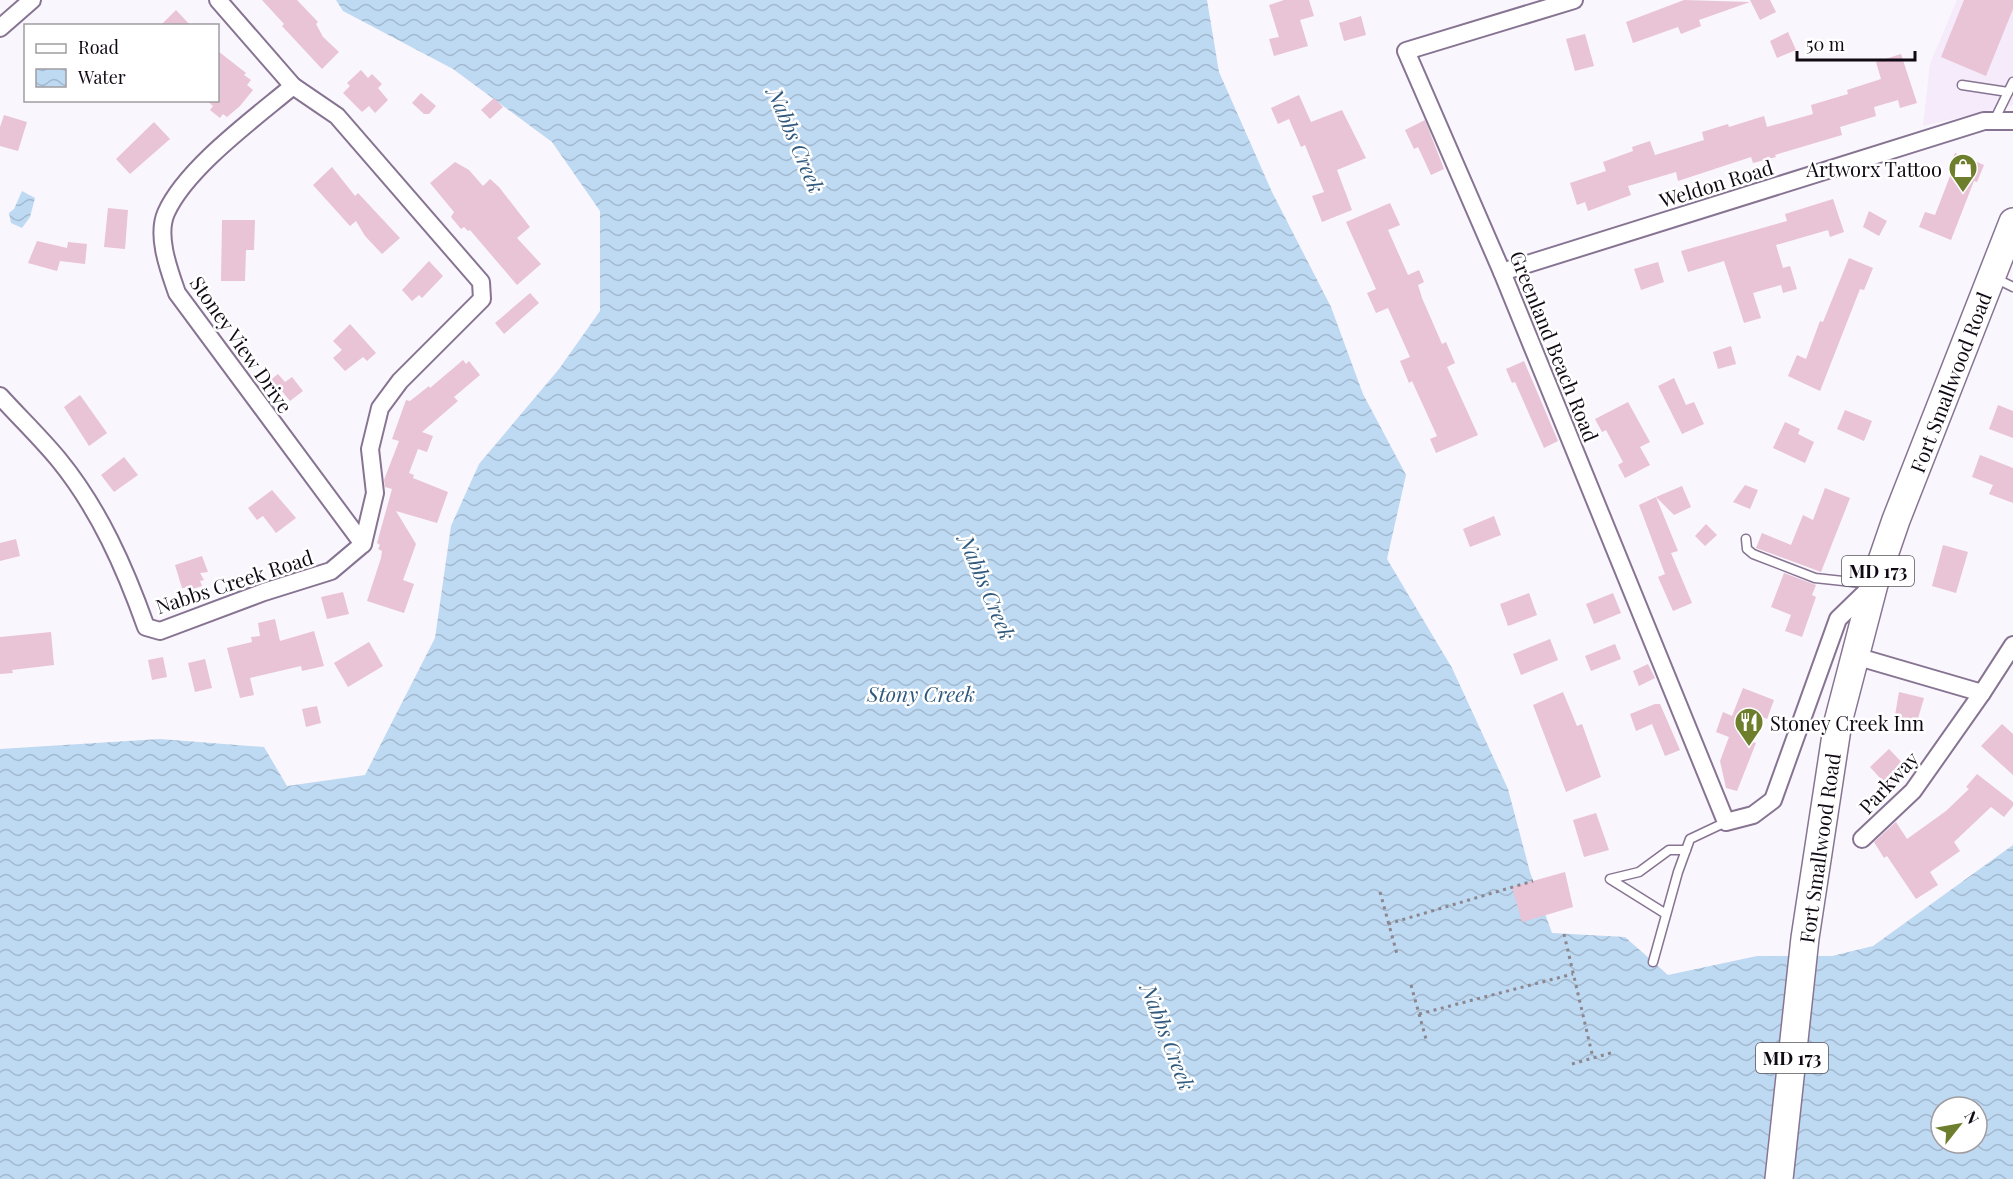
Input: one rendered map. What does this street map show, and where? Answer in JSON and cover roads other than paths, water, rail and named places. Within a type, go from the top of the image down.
[{"type":"main road","name":"Fort Smallwood Road","points":[[1779,1179],[1805,938],[1838,722],[1874,584],[1896,520],[2002,282],[2013,222]]},
{"type":"street","points":[[0,28],[32,0]]},
{"type":"street","points":[[218,0],[293,86],[337,116],[482,282],[482,299],[400,381],[380,408],[370,449],[375,493],[363,544]]},
{"type":"street","name":"Greenland Beach Road","points":[[1574,0],[1406,51],[1502,272],[1725,822]]},
{"type":"street","name":"Stoney View Drive","points":[[293,86],[230,138],[194,174],[165,214],[163,251],[177,293],[210,342],[363,544]]},
{"type":"street","name":"Weldon Road","points":[[1502,272],[1973,125],[1994,121],[2013,121]]},
{"type":"street","name":"Nabbs Creek Road","points":[[0,396],[59,460],[98,514],[133,590],[146,627],[160,631],[264,592],[331,571],[363,544]]},
{"type":"street","points":[[1725,822],[1753,815],[1773,800],[1838,619],[1874,584]]},
{"type":"street","name":"Parkway","points":[[1862,839],[1913,791],[2013,645]]},
{"type":"street","points":[[1856,656],[1982,693]]},
{"type":"street","points":[[1812,688],[1846,691]]},
{"type":"lane","points":[[1994,121],[2013,82]]},
{"type":"lane","points":[[1962,86],[2008,92]]},
{"type":"lane","points":[[1746,539],[1747,549],[1753,554],[1815,578],[1874,584]]},
{"type":"lane","points":[[1653,962],[1690,839],[1725,822]]},
{"type":"lane","points":[[1666,914],[1610,879],[1639,872],[1669,850],[1686,850]]},
{"type":"water","name":"Stony Creek","points":[[336,0],[1207,0],[1219,72],[1272,192],[1331,307],[1363,394],[1406,475],[1387,559],[1452,668],[1508,789],[1530,872],[1552,933],[1625,937],[1668,975],[1757,956],[1832,956],[1873,946],[2013,845],[2013,1179],[0,1179],[0,749],[160,739],[264,747],[287,786],[365,775],[435,638],[451,526],[479,464],[559,369],[600,311],[600,211],[552,142],[453,69],[343,11]]},
{"type":"water","points":[[22,191],[35,198],[30,217],[22,228],[11,223],[9,213],[14,209]]},
{"type":"place","name":"Artworx Tattoo","points":[[1963,194]]},
{"type":"place","name":"Stoney Creek Inn","points":[[1749,748]]},
{"type":"water label","name":"Nabbs Creek","points":[[797,140]]},
{"type":"water label","name":"Nabbs Creek","points":[[988,587]]},
{"type":"water label","name":"Nabbs Creek","points":[[1169,1037]]}]
